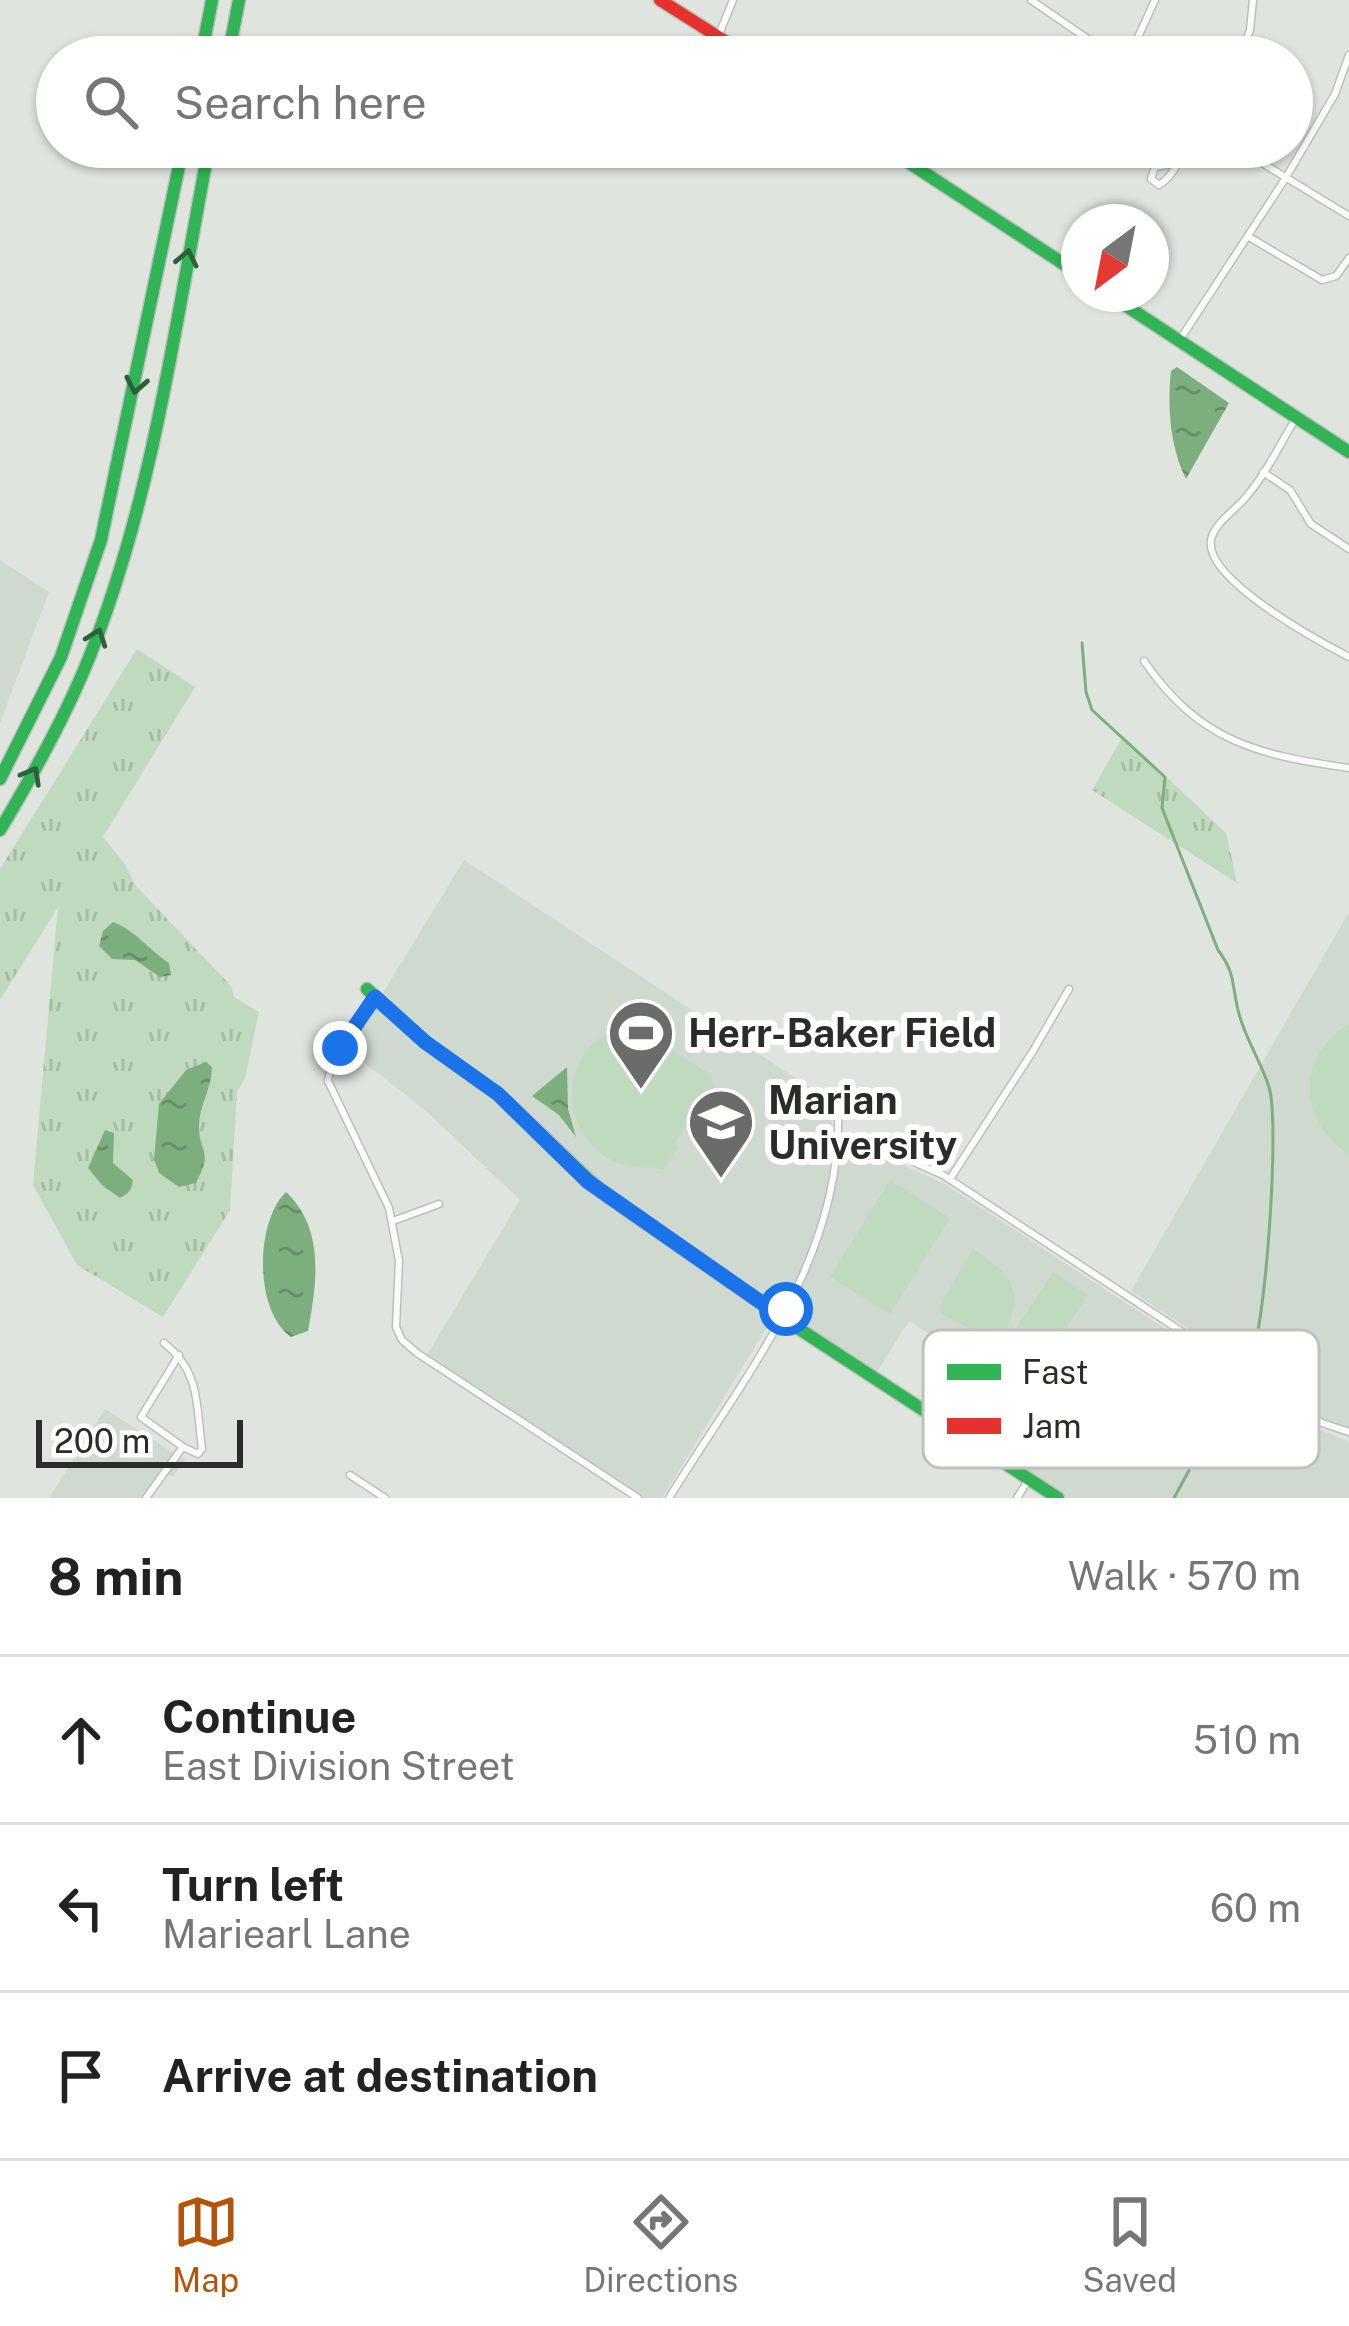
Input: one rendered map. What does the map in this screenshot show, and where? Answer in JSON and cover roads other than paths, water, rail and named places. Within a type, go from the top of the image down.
[{"type":"main road","points":[[205,36],[212,0]]},
{"type":"main road","points":[[231,36],[239,0]]},
{"type":"main road","points":[[660,0],[716,36]]},
{"type":"main road","points":[[0,779],[29,727],[73,626],[101,541],[179,168]]},
{"type":"main road","points":[[0,830],[50,744],[93,648],[122,557],[205,168]]},
{"type":"main road","points":[[917,168],[1061,262]]},
{"type":"main road","points":[[1135,312],[1349,452]]},
{"type":"main road","points":[[371,993],[425,1042],[498,1094],[587,1181],[923,1409]]},
{"type":"main road","points":[[1012,1468],[1058,1498]]},
{"type":"street","points":[[718,36],[733,0]]},
{"type":"street","points":[[1031,0],[1084,36]]},
{"type":"street","points":[[1045,9],[1049,0]]},
{"type":"street","points":[[1140,36],[1155,0]]},
{"type":"street","points":[[1248,36],[1253,0]]},
{"type":"street","points":[[1313,131],[1335,94],[1349,55]]},
{"type":"street","points":[[1154,168],[1150,179],[1159,185],[1174,168]]},
{"type":"street","points":[[1268,168],[1349,217]]},
{"type":"street","points":[[1179,341],[1291,168]]},
{"type":"street","points":[[1249,236],[1322,280],[1339,274],[1349,258]]},
{"type":"street","points":[[1296,418],[1250,493],[1213,532],[1210,544],[1220,568],[1265,605],[1349,657]]},
{"type":"street","points":[[1263,472],[1290,490],[1311,524],[1349,549]]},
{"type":"street","points":[[1144,662],[1187,713],[1232,742],[1256,751],[1349,767]]},
{"type":"street","points":[[950,1179],[1034,1052],[1069,989]]},
{"type":"street","points":[[371,993],[334,1057],[328,1081],[393,1221],[400,1270],[395,1323],[402,1340],[638,1498]]},
{"type":"street","points":[[669,1498],[803,1279],[824,1226],[838,1111]]},
{"type":"street","points":[[837,1143],[895,1153],[950,1179],[1180,1330]]},
{"type":"street","points":[[393,1221],[439,1204]]},
{"type":"street","points":[[164,1343],[179,1355],[192,1374],[202,1449],[198,1454],[141,1417],[179,1355]]},
{"type":"street","points":[[1319,1421],[1349,1432]]},
{"type":"street","points":[[146,1498],[183,1448]]},
{"type":"street","points":[[350,1474],[385,1498]]},
{"type":"street","points":[[1017,1498],[1029,1479]]},
{"type":"street","points":[[155,1498],[161,1482]]},
{"type":"water","points":[[1177,367],[1229,403],[1186,479],[1176,454],[1170,412],[1171,371]]},
{"type":"water","points":[[113,922],[169,963],[171,975],[160,977],[135,960],[112,959],[99,946],[103,931]]},
{"type":"water","points":[[206,1062],[212,1067],[200,1119],[204,1164],[196,1183],[179,1187],[159,1173],[154,1159],[159,1104],[186,1070]]},
{"type":"water","points":[[567,1067],[568,1109],[576,1137],[559,1115],[532,1096]]},
{"type":"water","points":[[105,1130],[114,1133],[113,1163],[133,1180],[120,1198],[88,1168]]},
{"type":"water","points":[[286,1192],[307,1222],[315,1257],[308,1331],[291,1337],[270,1308],[263,1266],[268,1224]]},
{"type":"waterway","points":[[1082,643],[1092,710],[1165,777],[1162,808],[1230,972],[1241,1020],[1269,1087],[1273,1139],[1270,1221],[1258,1330]]},
{"type":"waterway","points":[[1174,1498],[1190,1468]]},
{"type":"place","name":"Herr-Baker Field","points":[[641,1092]]},
{"type":"place","name":"Marian University","points":[[721,1181]]}]
